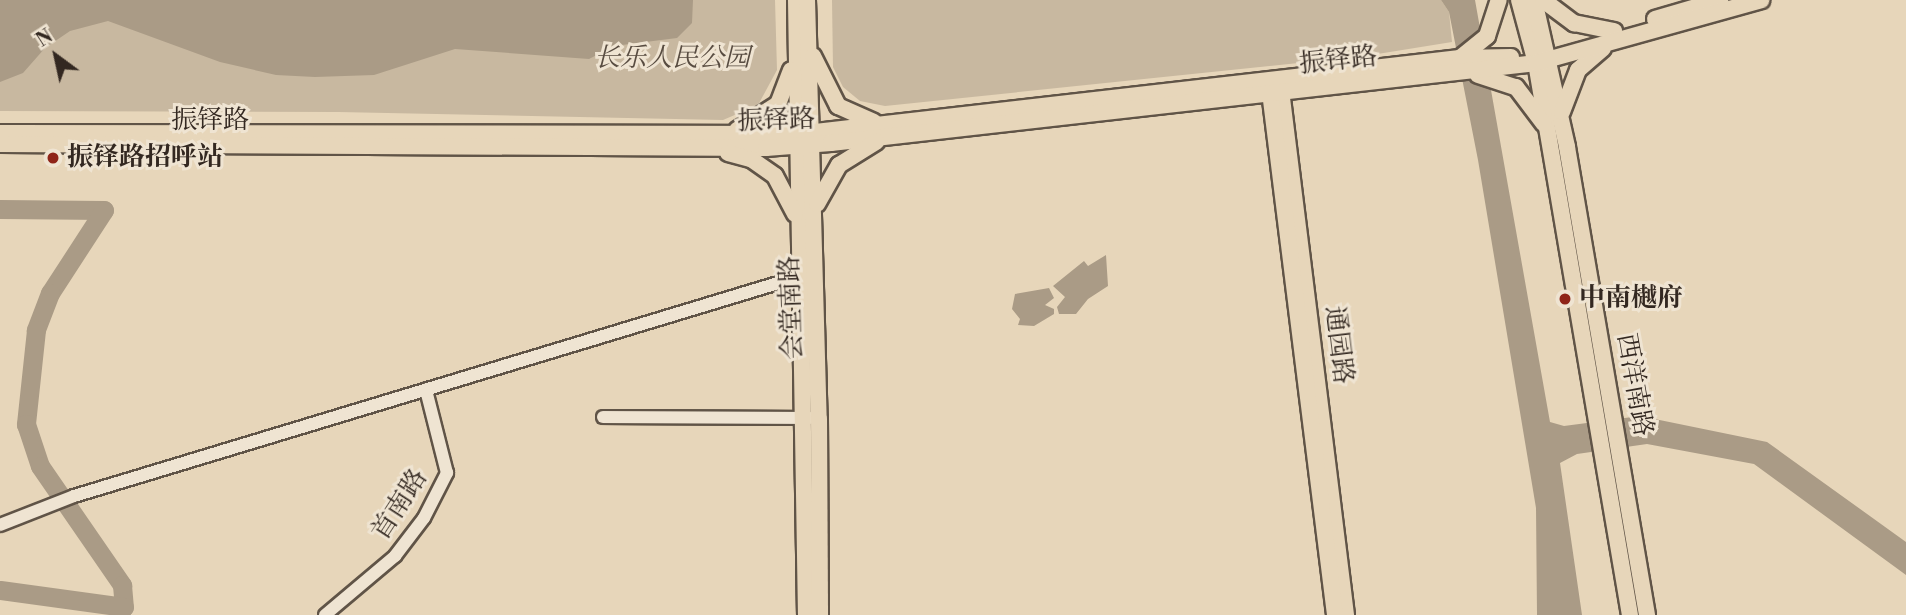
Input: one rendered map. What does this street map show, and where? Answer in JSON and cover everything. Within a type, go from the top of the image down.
[{"type":"main road","name":"会堂南路","points":[[796,0],[802,42],[811,418],[820,615]]},
{"type":"main road","name":"会堂南路","points":[[802,42],[807,0]]},
{"type":"main road","points":[[1499,0],[1487,36],[1461,66],[1508,82],[1554,125],[1578,70],[1612,37],[1720,0]]},
{"type":"main road","name":"西洋南路","points":[[1519,0],[1541,57]]},
{"type":"main road","name":"西洋南路","points":[[1535,0],[1541,57],[1607,416],[1630,615]]},
{"type":"main road","points":[[1544,0],[1574,23],[1612,37],[1761,0]]},
{"type":"main road","name":"振铎路","points":[[0,144],[804,139],[1541,57],[1612,37]]},
{"type":"main road","points":[[802,42],[838,106],[891,131]]},
{"type":"main road","points":[[709,141],[748,127],[778,104],[788,86],[802,42]]},
{"type":"main road","name":"通园路","points":[[1275,87],[1335,615]]},
{"type":"main road","name":"通园路","points":[[1275,87],[1346,615]]},
{"type":"main road","points":[[807,225],[825,183],[839,165],[891,131]]},
{"type":"main road","name":"振铎路","points":[[0,133],[709,141]]},
{"type":"main road","points":[[709,141],[751,159],[768,170],[783,186],[807,225]]},
{"type":"main road","name":"会堂南路","points":[[806,615],[811,418]]},
{"type":"main road","name":"西洋南路","points":[[1612,451],[1647,615]]},
{"type":"street","points":[[0,526],[74,496],[809,274]]},
{"type":"street","name":"首南路","points":[[325,615],[395,556],[424,518],[447,473],[426,390]]},
{"type":"street","points":[[604,417],[811,418]]},
{"type":"green space","name":"长乐人民公园","points":[[0,0],[775,0],[777,70],[758,105],[723,120],[338,112],[0,111]]},
{"type":"green space","points":[[832,0],[1441,0],[1449,12],[1452,42],[1365,56],[885,106],[860,101],[843,87],[833,67]]},
{"type":"shaded area","points":[[0,0],[693,0],[692,23],[677,38],[614,46],[589,59],[455,49],[374,75],[276,75],[220,62],[108,21],[70,31],[45,48],[23,73],[0,82]]},
{"type":"shaded area","points":[[1441,0],[1475,0],[1550,422],[1564,426],[1640,416],[1767,442],[1906,542],[1906,575],[1754,464],[1647,444],[1577,454],[1560,463],[1582,615],[1537,615],[1536,508],[1478,160],[1449,12]]},
{"type":"shaded area","points":[[1106,255],[1108,286],[1088,299],[1076,314],[1059,314],[1057,307],[1065,297],[1053,286],[1084,261],[1088,266]]},
{"type":"shaded area","points":[[1049,288],[1054,298],[1045,305],[1054,309],[1054,314],[1034,326],[1018,325],[1020,319],[1012,309],[1015,294]]},
{"type":"waterway","points":[[0,209],[104,210],[50,293],[36,330],[26,424],[40,466],[122,585],[124,607],[0,590]]},
{"type":"place","name":"振铎路招呼站","points":[[53,158]]},
{"type":"place","name":"中南樾府","points":[[1565,299]]}]
